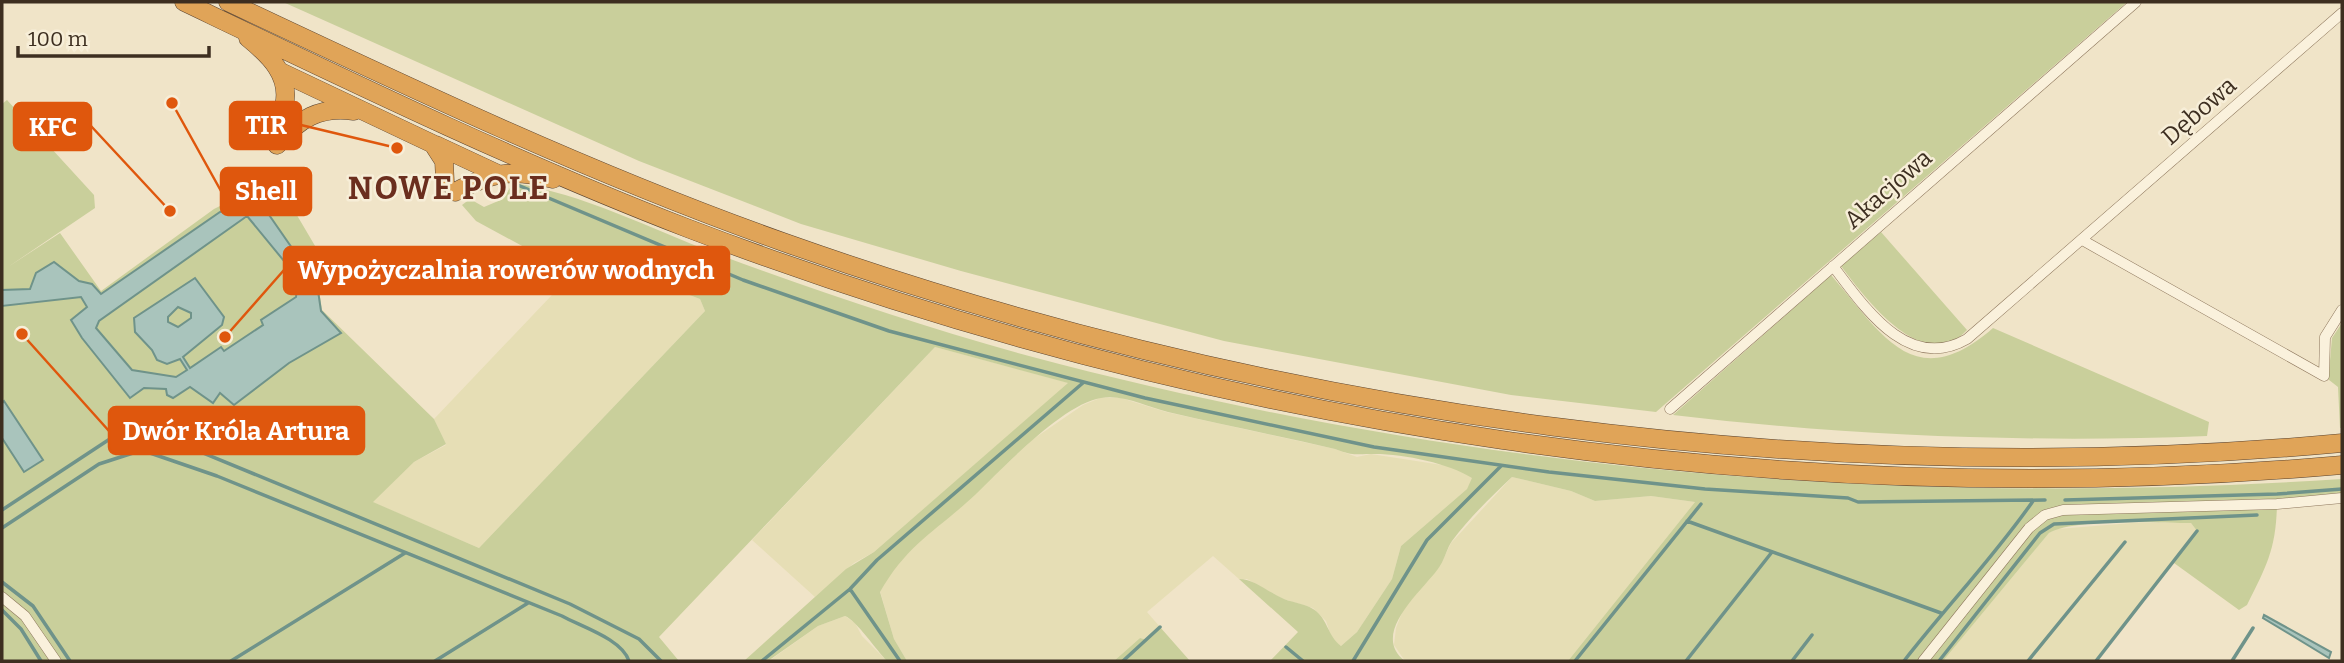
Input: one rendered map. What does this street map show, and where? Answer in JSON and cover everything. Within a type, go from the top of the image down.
[{"type":"highway","points":[[184,2],[587,186],[779,261],[1038,343],[1284,402],[1456,433],[1713,464],[1893,475],[2158,476],[2342,465]]},
{"type":"highway","points":[[228,2],[558,152],[782,242],[1039,322],[1291,382],[1528,422],[1799,449],[2070,456],[2342,443]]},
{"type":"highway","points":[[229,23],[257,46],[281,72],[496,173]]},
{"type":"highway","points":[[263,119],[272,117],[284,106],[286,85],[281,72]]},
{"type":"highway","points":[[277,145],[293,125],[317,112],[349,110],[365,113]]},
{"type":"highway","points":[[433,144],[444,161],[450,187],[496,173],[523,173],[587,186]]},
{"type":"street","name":"Akacjowa","points":[[1670,409],[2136,2]]},
{"type":"street","name":"Dębowa","points":[[1833,266],[1897,337],[1920,349],[1951,348],[1968,339],[2084,241],[2342,13]]},
{"type":"street","points":[[2084,241],[2323,376],[2325,337],[2342,310]]},
{"type":"street","points":[[1923,661],[2029,528],[2045,515],[2077,509],[2277,503],[2342,498]]},
{"type":"street","points":[[2,597],[25,616],[56,661]]},
{"type":"shaded area","points":[[588,257],[700,299],[705,311],[479,548],[372,502],[414,462],[446,445],[434,419]]},
{"type":"shaded area","points":[[935,347],[1069,383],[874,552],[854,563],[815,597],[752,540]]},
{"type":"shaded area","points":[[1100,398],[1121,398],[1166,412],[1335,449],[1357,457],[1371,454],[1455,467],[1473,478],[1467,489],[1401,546],[1392,579],[1357,632],[1341,646],[1332,639],[1326,621],[1313,608],[1283,599],[1247,579],[1239,579],[1213,556],[1147,612],[1160,627],[1147,640],[1140,638],[1114,661],[907,661],[894,639],[880,591],[893,569],[926,533],[974,495],[1032,440],[1083,405]]},
{"type":"shaded area","points":[[1512,477],[1571,491],[1595,501],[1651,496],[1695,502],[1568,661],[1405,661],[1394,645],[1396,628],[1405,605],[1440,566],[1451,543]]},
{"type":"shaded area","points":[[2132,523],[2191,523],[2197,531],[2099,658],[2102,661],[1943,661],[2049,533],[2057,529]]},
{"type":"shaded area","points":[[845,616],[855,623],[862,636],[887,661],[769,661],[818,626]]},
{"type":"green space","points":[[283,2],[2127,2],[1656,412],[1511,395],[1224,341],[961,271],[801,224],[639,161]]},
{"type":"green space","points":[[7,100],[94,195],[95,208],[8,267],[60,233],[101,291],[214,209],[275,178],[321,256],[306,267],[318,283],[322,310],[434,419],[446,444],[414,462],[373,502],[479,548],[705,311],[700,299],[589,257],[572,273],[476,221],[462,205],[470,199],[484,207],[503,199],[513,183],[591,203],[794,282],[990,345],[1191,395],[1354,428],[1517,453],[1681,472],[1845,483],[2010,488],[2176,487],[2342,479],[2342,498],[2277,504],[2275,533],[2269,556],[2247,605],[2239,610],[2174,563],[2197,531],[2191,523],[2096,523],[2061,528],[2049,533],[1943,661],[1568,661],[1695,502],[1651,496],[1595,501],[1571,491],[1512,477],[1459,532],[1440,566],[1403,611],[1393,637],[1395,650],[1405,661],[1270,661],[1298,632],[1239,579],[1251,581],[1284,599],[1313,609],[1341,646],[1357,632],[1392,579],[1401,546],[1467,489],[1472,478],[1424,460],[1396,455],[1350,454],[1110,397],[1086,403],[1052,424],[901,561],[880,592],[894,639],[907,661],[887,661],[845,616],[818,626],[768,661],[744,661],[846,569],[874,552],[1068,383],[935,347],[659,637],[679,661],[2,661],[2,104]]},
{"type":"green space","points":[[1881,232],[1967,330],[1950,342],[1933,344],[1915,339],[1897,328],[1865,296],[1841,266]]},
{"type":"green space","points":[[1831,275],[1884,336],[1901,349],[1920,357],[1942,357],[1965,348],[1993,328],[2209,422],[2207,436],[2073,439],[1940,436],[1806,428],[1673,415]]},
{"type":"green space","points":[[2342,323],[2340,428],[2338,387],[2324,376],[2329,372],[2332,338]]},
{"type":"green space","points":[[1160,627],[1190,661],[1114,661],[1140,638],[1147,640]]},
{"type":"water","points":[[254,199],[258,199],[317,284],[321,311],[341,333],[289,363],[234,405],[220,393],[213,403],[190,387],[173,398],[167,395],[166,389],[144,388],[130,398],[71,320],[87,307],[81,297],[2,306],[2,290],[30,289],[36,273],[54,262],[79,281],[92,284],[101,294],[220,212],[243,209]],"holes":[[[247,216],[298,278],[296,297],[261,320],[263,325],[224,351],[221,347],[190,368],[183,357],[222,325],[224,317],[195,278],[134,318],[135,332],[152,350],[157,360],[167,364],[180,359],[187,370],[176,377],[132,370],[96,328],[99,321]],[[178,307],[191,313],[191,318],[178,327],[168,322],[168,317]]]},
{"type":"water","points":[[4,401],[43,460],[24,472],[2,438]]},
{"type":"water","points":[[2264,615],[2331,652],[2329,658],[2263,618]]},
{"type":"waterway","points":[[513,183],[743,280],[889,331],[1145,398],[1374,447],[1549,472],[1705,489],[1848,498],[1858,502],[2045,500]]},
{"type":"waterway","points":[[762,661],[850,589],[877,560],[1084,382]]},
{"type":"waterway","points":[[2,510],[125,429],[140,427],[570,604],[639,639],[661,661]]},
{"type":"waterway","points":[[2,528],[99,464],[133,453],[150,453],[217,476],[562,616],[610,640],[625,653],[629,661]]},
{"type":"waterway","points":[[1353,661],[1427,540],[1501,466]]},
{"type":"waterway","points":[[2065,500],[2277,494],[2342,489]]},
{"type":"waterway","points":[[1904,661],[2033,501]]},
{"type":"waterway","points":[[1575,661],[1701,504]]},
{"type":"waterway","points":[[1939,661],[2040,533],[2054,524],[2257,515]]},
{"type":"waterway","points":[[1687,521],[1941,613]]},
{"type":"waterway","points":[[2096,661],[2197,531]]},
{"type":"waterway","points":[[2028,661],[2125,542]]},
{"type":"waterway","points":[[1686,661],[1772,552]]},
{"type":"waterway","points":[[231,661],[405,553]]},
{"type":"waterway","points":[[2,582],[33,606],[70,661]]},
{"type":"waterway","points":[[850,589],[900,661]]},
{"type":"waterway","points":[[435,661],[528,603]]},
{"type":"waterway","points":[[2,610],[21,629],[41,661]]},
{"type":"waterway","points":[[1123,661],[1160,627]]},
{"type":"waterway","points":[[2232,661],[2253,628]]},
{"type":"waterway","points":[[1792,661],[1812,635]]},
{"type":"waterway","points":[[1286,647],[1303,661]]},
{"type":"place","name":"Shell","points":[[172,103]]},
{"type":"place","name":"TIR","points":[[397,148]]},
{"type":"place","name":"KFC","points":[[170,211]]},
{"type":"place","name":"Dwór Króla Artura","points":[[22,334]]},
{"type":"place","name":"Wypożyczalnia rowerów wodnych","points":[[225,337]]},
{"type":"district","name":"NOWE POLE","points":[[449,188]]}]
